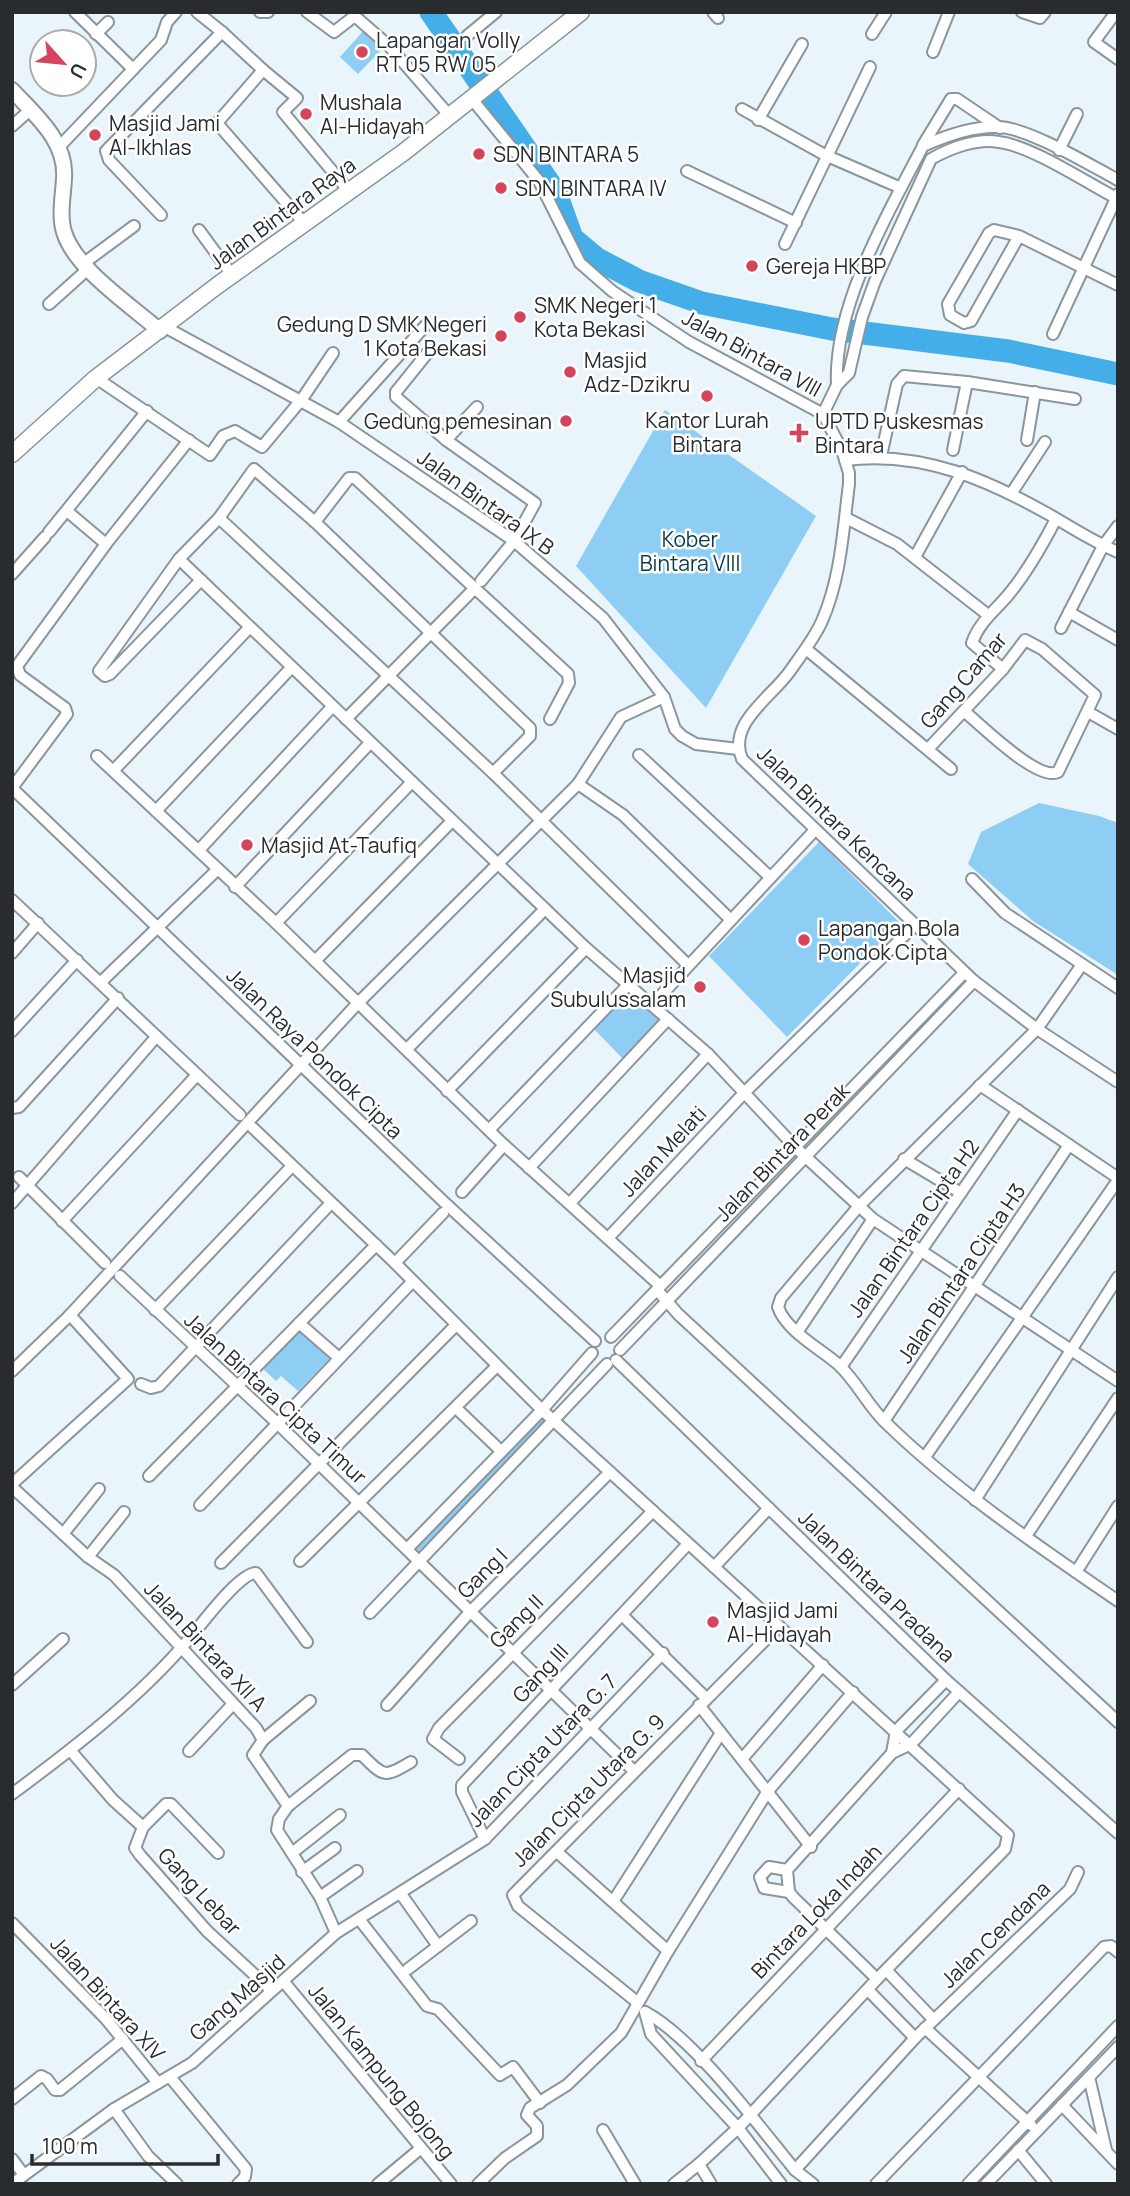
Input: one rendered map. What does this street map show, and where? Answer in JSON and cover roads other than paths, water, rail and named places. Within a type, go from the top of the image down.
[{"type":"main road","name":"Jalan Bintara Raya","points":[[12,454],[96,378],[232,275],[404,152],[582,12]]},
{"type":"street","points":[[75,12],[90,28]]},
{"type":"street","points":[[60,146],[161,40],[167,22],[176,12]]},
{"type":"street","points":[[197,12],[297,98],[284,112],[348,190]]},
{"type":"street","points":[[260,12],[268,12]]},
{"type":"street","points":[[307,12],[334,32],[352,18],[357,18],[389,46],[449,115]]},
{"type":"street","points":[[467,36],[496,12]]},
{"type":"street","points":[[872,34],[886,12]]},
{"type":"street","points":[[933,52],[949,12]]},
{"type":"street","points":[[1021,12],[1033,19],[1040,19],[1045,12]]},
{"type":"street","points":[[1115,12],[1094,42],[1118,59]]},
{"type":"street","points":[[98,32],[107,22]]},
{"type":"street","points":[[160,215],[109,160],[106,151],[222,32]]},
{"type":"street","points":[[98,36],[133,69]]},
{"type":"street","points":[[758,120],[802,44]]},
{"type":"street","points":[[785,244],[825,155],[870,67]]},
{"type":"street","points":[[265,71],[217,123],[304,223]]},
{"type":"street","points":[[12,90],[60,146],[64,163],[61,219],[64,232],[86,266],[163,329]]},
{"type":"street","name":"Jalan Bintara VIII","points":[[475,94],[539,181],[567,243],[589,271],[612,291],[689,342],[823,414],[845,460]]},
{"type":"street","points":[[837,385],[836,369],[860,275],[901,188],[951,99],[957,99],[1000,127],[1059,149],[1118,180]]},
{"type":"street","points":[[742,109],[825,155],[901,188]]},
{"type":"street","points":[[12,126],[30,110]]},
{"type":"street","points":[[1059,149],[1077,114]]},
{"type":"street","points":[[1000,127],[1000,142]]},
{"type":"street","points":[[923,146],[948,136],[1000,127]]},
{"type":"street","points":[[823,414],[837,385],[849,373],[862,317],[875,281],[931,159],[963,146],[1000,142],[1042,159],[1117,197],[1082,266],[1053,334]]},
{"type":"street","points":[[923,146],[931,159]]},
{"type":"street","points":[[687,171],[796,223]]},
{"type":"street","points":[[48,304],[86,266],[134,226]]},
{"type":"street","points":[[199,230],[232,275]]},
{"type":"street","points":[[1019,236],[971,321],[964,323],[950,315],[948,304],[989,233],[994,230],[1019,236],[1118,285]]},
{"type":"street","points":[[860,275],[875,281]]},
{"type":"street","points":[[339,422],[426,325]]},
{"type":"street","name":"Jalan Bintara IX B","points":[[163,329],[302,400],[339,422],[514,541],[603,618],[664,697],[675,729],[682,736],[696,744],[738,749]]},
{"type":"street","points":[[346,719],[478,584],[514,541],[533,509],[533,500],[446,440],[395,394],[429,351]]},
{"type":"street","points":[[96,378],[210,454],[223,436],[235,432],[262,447],[302,400],[333,353]]},
{"type":"street","points":[[881,456],[901,378],[907,376],[967,382],[1075,399]]},
{"type":"street","points":[[953,450],[967,382]]},
{"type":"street","points":[[1027,440],[1035,392]]},
{"type":"street","points":[[446,440],[477,407]]},
{"type":"street","points":[[12,574],[68,512],[148,411]]},
{"type":"street","points":[[12,788],[67,714],[65,708],[20,675],[17,666],[106,544],[190,440]]},
{"type":"street","points":[[1011,494],[1045,442]]},
{"type":"street","points":[[845,460],[881,456],[926,462],[962,472],[1011,494],[1103,547],[1118,552]]},
{"type":"street","name":"Jalan Bintara Kencana","points":[[845,460],[849,473],[846,518],[833,589],[821,623],[806,649],[781,684],[751,714],[741,731],[738,749],[742,759],[964,973],[1037,1029],[1118,1082]]},
{"type":"street","points":[[201,580],[110,674],[105,676],[99,671],[179,559],[219,518],[254,470],[315,523],[530,728],[530,736],[493,773]]},
{"type":"street","points":[[915,558],[962,472]]},
{"type":"street","points":[[315,523],[352,477],[478,584],[568,674],[569,683],[550,719]]},
{"type":"street","points":[[68,512],[106,544]]},
{"type":"street","points":[[219,518],[493,773],[688,965]]},
{"type":"street","points":[[846,518],[885,536],[988,615]]},
{"type":"street","points":[[1003,669],[972,643],[988,615],[1007,596],[1037,556],[1056,519]]},
{"type":"street","points":[[1061,628],[1103,547],[1118,526]]},
{"type":"street","points":[[179,559],[586,948],[708,1054],[796,1148],[873,1219],[1118,1381]]},
{"type":"street","points":[[1069,612],[1118,640]]},
{"type":"street","points":[[114,769],[249,628]]},
{"type":"street","name":"Gang Camar","points":[[929,748],[1003,669],[1024,640],[1029,640],[1094,691],[1088,712]]},
{"type":"street","points":[[806,649],[929,748],[951,769]]},
{"type":"street","points":[[156,811],[291,668]]},
{"type":"street","points":[[12,1371],[70,1315],[302,1067],[358,1003],[578,784],[621,717],[664,697]]},
{"type":"street","points":[[199,850],[332,707]]},
{"type":"street","points":[[965,712],[1021,758],[1046,774],[1058,772],[1088,712],[1118,729]]},
{"type":"street","points":[[236,887],[370,743]]},
{"type":"street","points":[[639,755],[770,877]]},
{"type":"street","points":[[97,756],[276,923],[504,1145],[609,1237],[657,1286],[678,1314],[1118,1723]]},
{"type":"street","points":[[276,923],[412,782]]},
{"type":"street","points":[[578,784],[623,815],[730,919]]},
{"type":"street","name":"Jalan Raya Pondok Cipta","points":[[12,788],[302,1067],[595,1341]]},
{"type":"street","points":[[315,961],[452,821]]},
{"type":"street","points":[[652,1005],[815,830]]},
{"type":"street","points":[[101,982],[158,930],[217,870]]},
{"type":"street","points":[[972,879],[1005,913],[1081,966],[1118,988]]},
{"type":"street","points":[[12,900],[240,1115]]},
{"type":"street","points":[[407,1049],[545,909]]},
{"type":"street","points":[[12,953],[38,923]]},
{"type":"street","name":"Jalan Melati","points":[[609,1237],[745,1092],[915,925]]},
{"type":"street","points":[[447,1091],[586,948]]},
{"type":"street","points":[[12,1031],[77,960]]},
{"type":"street","points":[[1081,966],[1037,1029],[859,1206],[779,1303],[778,1311],[841,1367],[884,1421],[975,1500],[1118,1601]]},
{"type":"street","name":"Jalan Bintara Perak","points":[[611,1337],[657,1286],[796,1148],[964,973]]},
{"type":"street","name":"Jalan Bintara Perak","points":[[370,1613],[974,981]]},
{"type":"street","points":[[489,1130],[628,985]]},
{"type":"street","points":[[12,1108],[19,1107],[118,998]]},
{"type":"street","points":[[529,1168],[668,1019]]},
{"type":"street","points":[[12,1203],[29,1187],[156,1037]]},
{"type":"street","points":[[570,1203],[708,1054]]},
{"type":"street","points":[[871,1069],[881,1078]]},
{"type":"street","points":[[62,1221],[197,1075]]},
{"type":"street","points":[[925,1457],[1118,1179],[980,1085]]},
{"type":"street","name":"Jalan Bintara Cipta H2","points":[[841,1367],[1018,1110]]},
{"type":"street","points":[[253,1128],[395,1263],[455,1326],[542,1410],[1003,1829],[1008,1843],[750,2116],[674,2184]]},
{"type":"street","points":[[462,1192],[504,1145]]},
{"type":"street","name":"Jalan Bintara Cipta H3","points":[[884,1421],[1069,1146]]},
{"type":"street","points":[[904,1159],[961,1193]]},
{"type":"street","points":[[155,1310],[292,1166]]},
{"type":"street","name":"Jalan Bintara Cipta Timur","points":[[19,1177],[112,1270],[276,1422],[634,1771]]},
{"type":"street","points":[[141,1384],[151,1388],[159,1386],[331,1203]]},
{"type":"street","points":[[395,1263],[443,1213]]},
{"type":"street","points":[[798,1331],[873,1219]]},
{"type":"street","points":[[149,1476],[376,1245]]},
{"type":"street","points":[[975,1500],[1118,1277]]},
{"type":"street","points":[[200,1505],[276,1422],[412,1282]]},
{"type":"street","points":[[14,1490],[128,1379],[70,1315]]},
{"type":"street","points":[[299,1323],[338,1357]]},
{"type":"street","points":[[221,1563],[455,1326]]},
{"type":"street","points":[[407,1549],[542,1410],[592,1353],[595,1341],[604,1336],[617,1341],[614,1358],[598,1362],[592,1353]]},
{"type":"street","name":"Jalan Bintara Pradana","points":[[614,1358],[946,1680],[1118,1833]]},
{"type":"street","points":[[300,1561],[357,1501],[497,1366]]},
{"type":"street","points":[[1026,1536],[1118,1398]]},
{"type":"street","points":[[456,1408],[501,1451]]},
{"type":"street","name":"Gang I","points":[[387,1705],[470,1612],[610,1472]]},
{"type":"street","points":[[63,1534],[99,1489]]},
{"type":"street","name":"Jalan Bintara XII A","points":[[14,1490],[88,1557],[114,1575],[233,1704],[263,1740],[253,1755],[288,1805]]},
{"type":"street","points":[[1076,1572],[1118,1506]]},
{"type":"street","points":[[714,1567],[769,1508]]},
{"type":"street","name":"Gang II","points":[[459,1759],[435,1742],[433,1736],[511,1653],[653,1511]]},
{"type":"street","points":[[88,1557],[124,1512]]},
{"type":"street","name":"Gang III","points":[[485,1839],[462,1792],[462,1785],[688,1544]]},
{"type":"street","points":[[12,1794],[69,1750],[182,1648],[226,1596],[254,1572],[282,1604],[307,1642]]},
{"type":"street","points":[[622,1615],[663,1653],[703,1702],[721,1733],[811,1847]]},
{"type":"street","name":"Jalan Cipta Utara G. 9","points":[[637,2003],[513,1899],[515,1890],[557,1852],[779,1626]]},
{"type":"street","points":[[12,1685],[64,1639]]},
{"type":"street","name":"Jalan Cipta Utara G. 7","points":[[336,1933],[485,1839],[663,1653]]},
{"type":"street","points":[[742,1759],[823,1665]]},
{"type":"street","points":[[892,1753],[896,1731],[946,1680]]},
{"type":"street","points":[[478,2184],[505,2158],[537,2136],[537,2126],[527,2112],[568,2085],[621,2033],[667,1951],[768,1791],[853,1692]]},
{"type":"street","points":[[787,1870],[811,1847],[892,1753],[911,1744],[959,1692]]},
{"type":"street","points":[[263,1740],[310,1701]]},
{"type":"street","points":[[190,1751],[233,1704]]},
{"type":"street","points":[[614,1900],[721,1733]]},
{"type":"street","name":"Gang Lebar","points":[[69,1750],[113,1800],[143,1827],[135,1848],[140,1855],[207,1931],[270,1989]]},
{"type":"street","points":[[336,1933],[320,1897],[277,1830],[279,1819],[288,1805],[352,1755],[362,1755],[381,1774],[389,1774],[411,1762]]},
{"type":"street","name":"Bintara Loka Indah","points":[[701,2061],[824,1928],[959,1789]]},
{"type":"street","points":[[143,1827],[166,1804],[171,1804],[218,1853]]},
{"type":"street","points":[[292,1853],[340,1815]]},
{"type":"street","points":[[302,1872],[335,1848]]},
{"type":"street","points":[[557,1852],[614,1900],[667,1951]]},
{"type":"street","points":[[787,1870],[769,1867],[760,1877],[764,1888],[789,1892],[877,1979]]},
{"type":"street","points":[[787,1870],[789,1892]]},
{"type":"street","points":[[320,1897],[357,1871]]},
{"type":"street","name":"Jalan Cendana","points":[[795,2170],[929,2023],[1070,1889],[1078,1872]]},
{"type":"street","points":[[401,1894],[439,1946]]},
{"type":"street","points":[[359,1919],[427,2006],[438,2009],[500,2075],[513,2067],[540,2103]]},
{"type":"street","points":[[408,1969],[471,1921]]},
{"type":"street","name":"Jalan Bintara XIV","points":[[12,1923],[123,2039],[158,2084],[114,2109],[12,2184]]},
{"type":"street","name":"Gang Masjid","points":[[158,2084],[192,2063],[270,1989],[284,1982],[336,1933]]},
{"type":"street","points":[[876,2184],[978,2076],[1113,1949]]},
{"type":"street","points":[[887,1971],[929,2023],[978,2076],[1037,2131]]},
{"type":"street","name":"Jalan Kampung Bojong","points":[[284,1982],[451,2184]]},
{"type":"street","points":[[869,1991],[915,2038]]},
{"type":"street","points":[[780,2184],[738,2128],[651,2034],[645,2012],[664,2022],[795,2170],[813,2184]]},
{"type":"street","points":[[968,2184],[1118,2026]]},
{"type":"street","points":[[12,2099],[41,2077],[47,2078],[54,2089],[60,2090],[123,2039]]},
{"type":"street","points":[[986,2184],[1118,2047]]},
{"type":"street","points":[[170,2077],[246,2169],[245,2177],[239,2184]]},
{"type":"street","points":[[1088,2077],[1107,2152]]},
{"type":"street","points":[[1062,2105],[1118,2164]]},
{"type":"street","points":[[114,2109],[148,2156],[177,2184]]},
{"type":"street","points":[[603,2130],[635,2184]]},
{"type":"street","points":[[378,2184],[420,2149]]},
{"type":"street","points":[[1018,2150],[1046,2184]]},
{"type":"street","points":[[12,2159],[24,2175]]},
{"type":"street","points":[[699,2164],[711,2184]]},
{"type":"waterway","points":[[431,12],[556,193],[572,238],[597,259],[639,281],[702,303],[832,329],[1008,351],[1118,374]]},
{"type":"place","name":"Lapangan Volly RT 05 RW 05","points":[[362,52]]},
{"type":"place","name":"Mushala Al-Hidayah","points":[[306,114]]},
{"type":"place","name":"Masjid Jami Al-Ikhlas","points":[[95,135]]},
{"type":"place","name":"SDN BINTARA 5","points":[[479,154]]},
{"type":"place","name":"SDN BINTARA IV","points":[[501,188]]},
{"type":"place","name":"Gereja HKBP","points":[[752,266]]},
{"type":"place","name":"SMK Negeri 1 Kota Bekasi","points":[[520,317]]},
{"type":"place","name":"Gedung D SMK Negeri 1 Kota Bekasi","points":[[501,336]]},
{"type":"place","name":"Masjid Adz-Dzikru","points":[[570,372]]},
{"type":"place","name":"Kantor Lurah Bintara","points":[[707,396]]},
{"type":"place","name":"Gedung pemesinan","points":[[566,421]]},
{"type":"place","name":"UPTD Puskesmas Bintara","points":[[799,433]]},
{"type":"place","name":"Masjid At-Taufiq","points":[[247,845]]},
{"type":"place","name":"Lapangan Bola Pondok Cipta","points":[[804,940]]},
{"type":"place","name":"Masjid Subulussalam","points":[[700,987]]},
{"type":"place","name":"Masjid Jami Al-Hidayah","points":[[713,1622]]},
{"type":"park label","name":"Kober Bintara VIII","points":[[690,551]]}]
